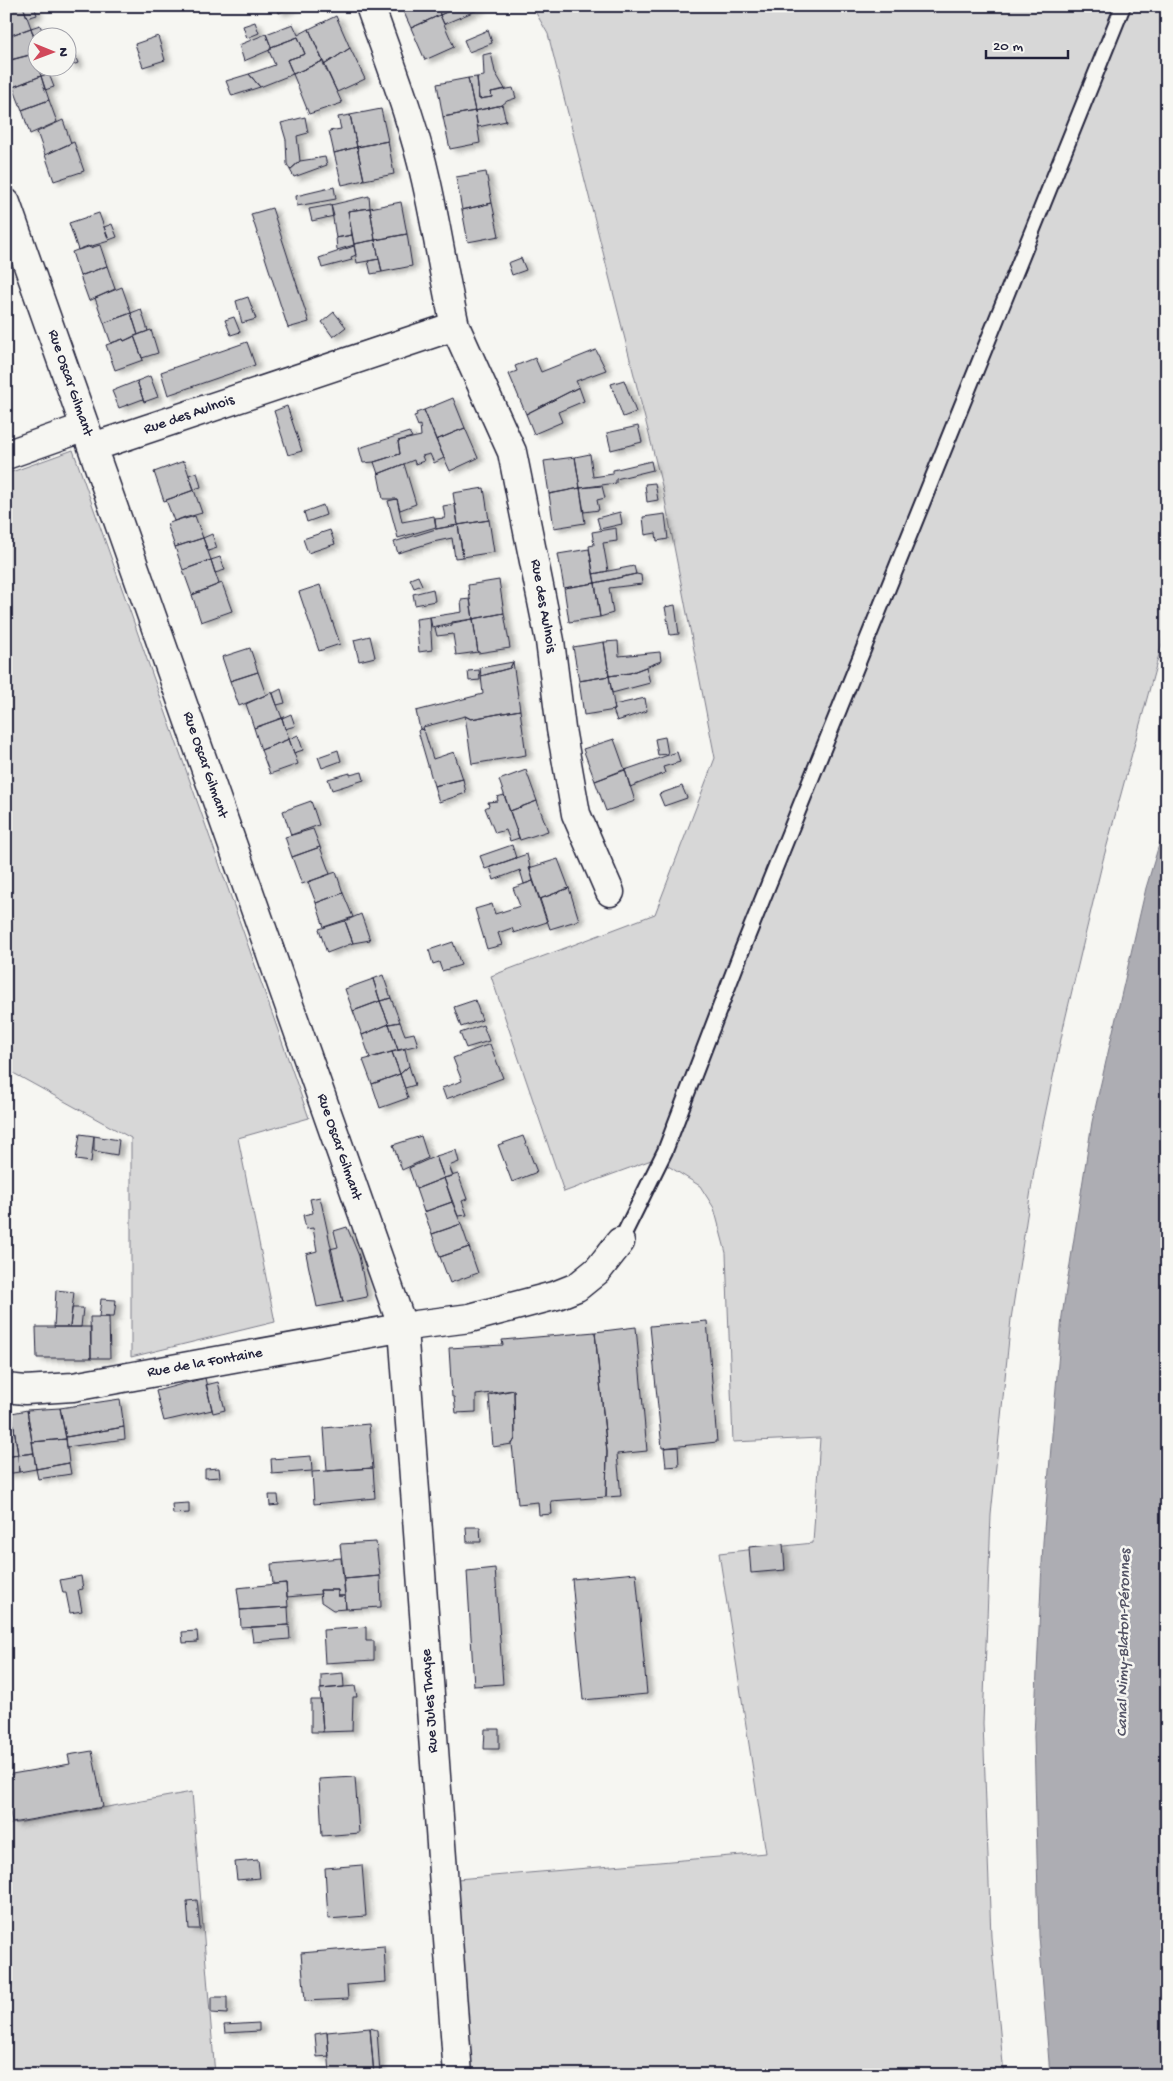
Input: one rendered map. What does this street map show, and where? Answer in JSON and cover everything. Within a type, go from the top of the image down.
[{"type":"street","name":"Rue des Aulnois","points":[[370,6],[396,77],[426,179],[441,263],[455,326],[512,452],[550,641],[561,729],[576,814],[610,892]]},
{"type":"street","name":"Rue Oscar Gilmant","points":[[6,202],[403,1328]]},
{"type":"street","name":"Rue des Aulnois","points":[[6,455],[89,437],[455,326]]},
{"type":"street","name":"Rue de la Fontaine","points":[[6,1388],[26,1390],[73,1387],[403,1328],[470,1318],[557,1295],[577,1287],[598,1270],[620,1242]]},
{"type":"street","name":"Rue Jules Thayse","points":[[403,1328],[458,2075]]},
{"type":"lane","points":[[620,1242],[665,1152],[742,950],[1123,6]]},
{"type":"shaded area","points":[[532,6],[1167,6],[1167,625],[1103,860],[1065,1020],[1036,1158],[1011,1319],[991,1515],[983,1723],[991,1937],[1004,2075],[471,2075],[457,1879],[766,1853],[719,1553],[813,1543],[820,1438],[733,1442],[726,1253],[714,1208],[700,1186],[665,1164],[928,507],[923,504],[918,494],[654,1159],[564,1192],[491,976],[655,914],[715,758],[663,490],[548,34]]},
{"type":"shaded area","points":[[73,450],[309,1118],[238,1138],[275,1322],[131,1357],[131,1138],[6,1069],[6,474]]},
{"type":"shaded area","points":[[192,1792],[215,2075],[6,2075],[6,1825]]},
{"type":"water","name":"Canal Nimy-Blaton-Péronnes","points":[[1167,818],[1167,2075],[1050,2075],[1039,1936],[1034,1736],[1043,1542],[1062,1316],[1092,1122],[1146,888]]},
{"type":"building","points":[[6,6],[19,6],[6,11]]},
{"type":"building","points":[[23,6],[31,28],[6,37],[6,11]]},
{"type":"building","points":[[23,6],[34,6],[37,15],[27,18]]},
{"type":"building","points":[[276,6],[295,6],[279,13]]},
{"type":"building","points":[[401,6],[438,6],[440,15],[411,28]]},
{"type":"building","points":[[438,6],[460,6],[440,15]]},
{"type":"building","points":[[460,6],[479,6],[480,9],[444,24],[440,15]]},
{"type":"building","points":[[440,15],[454,47],[425,60],[411,28]]},
{"type":"building","points":[[336,16],[350,48],[324,65],[309,29]]},
{"type":"building","points":[[255,22],[259,33],[247,38],[243,26]]},
{"type":"building","points":[[293,24],[298,35],[309,29],[323,61],[293,74],[287,60],[305,54],[298,37],[271,47],[266,34]]},
{"type":"building","points":[[28,29],[28,56],[11,60],[6,46],[6,37]]},
{"type":"building","points":[[488,30],[492,43],[469,52],[464,40]]},
{"type":"building","points":[[266,34],[272,49],[244,61],[239,45]]},
{"type":"building","points":[[158,36],[165,60],[143,67],[135,44]]},
{"type":"building","points":[[298,37],[305,54],[287,60],[293,74],[260,87],[249,74],[275,65],[269,51],[271,47]]},
{"type":"building","points":[[350,48],[365,79],[337,92],[324,65]]},
{"type":"building","points":[[491,53],[495,72],[505,89],[491,92],[492,97],[479,99],[477,77],[484,76],[483,55]]},
{"type":"building","points":[[28,55],[28,78],[36,78],[13,87],[6,61]]},
{"type":"building","points":[[323,61],[342,103],[309,114],[293,74]]},
{"type":"building","points":[[249,74],[260,87],[232,96],[226,81]]},
{"type":"building","points":[[477,77],[479,99],[492,97],[491,92],[513,88],[516,98],[502,105],[475,111],[468,78]]},
{"type":"building","points":[[36,78],[42,78],[49,100],[22,110],[13,87]]},
{"type":"building","points":[[42,78],[51,78],[54,87],[45,90]]},
{"type":"building","points":[[468,78],[475,111],[443,117],[437,84]]},
{"type":"building","points":[[49,100],[57,122],[30,134],[22,110]]},
{"type":"building","points":[[502,105],[506,121],[478,127],[475,111]]},
{"type":"building","points":[[381,109],[388,141],[357,147],[350,115]]},
{"type":"building","points":[[475,111],[480,143],[450,149],[443,117]]},
{"type":"building","points":[[350,115],[357,147],[334,153],[329,131],[341,129],[338,117]]},
{"type":"building","points":[[305,117],[308,133],[297,136],[300,161],[290,170],[287,164],[286,140],[281,123]]},
{"type":"building","points":[[63,120],[71,143],[45,155],[37,132]]},
{"type":"building","points":[[388,141],[394,174],[364,180],[357,147]]},
{"type":"building","points":[[74,142],[84,171],[54,181],[45,155]]},
{"type":"building","points":[[357,147],[364,180],[342,185],[334,153]]},
{"type":"building","points":[[325,157],[327,165],[294,177],[290,170],[300,161]]},
{"type":"building","points":[[486,172],[492,203],[462,210],[456,177]]},
{"type":"building","points":[[334,187],[336,199],[297,206],[296,196]]},
{"type":"building","points":[[369,196],[370,208],[348,211],[352,235],[336,238],[331,205]]},
{"type":"building","points":[[401,202],[407,234],[375,240],[370,208]]},
{"type":"building","points":[[492,203],[499,236],[468,242],[462,210]]},
{"type":"building","points":[[331,205],[334,216],[312,221],[309,209]]},
{"type":"building","points":[[272,208],[309,322],[288,328],[251,214]]},
{"type":"building","points":[[370,208],[375,240],[354,244],[348,211]]},
{"type":"building","points":[[99,213],[109,241],[78,250],[69,223]]},
{"type":"building","points":[[112,224],[117,237],[109,240],[104,227]]},
{"type":"building","points":[[407,234],[412,266],[382,272],[375,240]]},
{"type":"building","points":[[352,235],[354,245],[337,250],[336,238]]},
{"type":"building","points":[[375,240],[379,259],[357,263],[354,244]]},
{"type":"building","points":[[100,245],[107,266],[80,276],[72,252],[88,246],[90,248]]},
{"type":"building","points":[[354,246],[356,255],[351,257],[352,260],[322,268],[319,258]]},
{"type":"building","points":[[521,258],[526,270],[512,275],[508,263]]},
{"type":"building","points":[[379,259],[382,272],[371,274],[368,261]]},
{"type":"building","points":[[107,266],[115,289],[89,301],[80,276]]},
{"type":"building","points":[[122,287],[131,313],[104,323],[95,298]]},
{"type":"building","points":[[248,297],[256,319],[242,323],[236,301]]},
{"type":"building","points":[[141,309],[148,331],[138,335],[131,313]]},
{"type":"building","points":[[334,312],[346,327],[333,337],[322,322]]},
{"type":"building","points":[[131,313],[138,335],[124,341],[123,339],[111,343],[104,323]]},
{"type":"building","points":[[234,317],[240,332],[231,335],[225,320]]},
{"type":"building","points":[[151,330],[158,353],[142,358],[134,336]]},
{"type":"building","points":[[134,336],[143,360],[115,370],[106,345],[123,339],[124,341]]},
{"type":"building","points":[[247,342],[255,365],[168,395],[161,372]]},
{"type":"building","points":[[596,350],[606,370],[576,381],[579,387],[526,414],[509,374],[517,371],[515,366],[535,358],[541,372]]},
{"type":"building","points":[[150,376],[158,397],[144,402],[137,381]]},
{"type":"building","points":[[624,380],[636,412],[623,417],[611,384]]},
{"type":"building","points":[[137,381],[143,399],[119,408],[112,391]]},
{"type":"building","points":[[579,387],[584,401],[558,412],[562,422],[534,434],[526,414]]},
{"type":"building","points":[[453,398],[465,428],[436,440],[424,410]]},
{"type":"building","points":[[287,406],[302,451],[288,455],[274,411]]},
{"type":"building","points":[[424,410],[444,458],[434,463],[430,454],[422,456],[424,461],[415,464],[414,460],[378,474],[374,462],[400,454],[398,441],[421,436],[420,425],[418,426],[414,416],[417,415],[416,413]]},
{"type":"building","points":[[638,426],[642,442],[611,450],[607,433]]},
{"type":"building","points":[[465,428],[478,458],[450,471],[436,440]]},
{"type":"building","points":[[409,432],[412,437],[398,441],[400,454],[374,462],[363,463],[359,448]]},
{"type":"building","points":[[590,454],[593,477],[613,474],[613,470],[651,461],[653,470],[616,479],[616,483],[580,488],[575,457]]},
{"type":"building","points":[[575,457],[580,488],[549,494],[544,461]]},
{"type":"building","points":[[184,461],[194,490],[164,501],[154,472]]},
{"type":"building","points":[[404,464],[416,504],[400,510],[397,499],[383,499],[378,474]]},
{"type":"building","points":[[197,472],[201,487],[194,489],[189,475]]},
{"type":"building","points":[[655,483],[658,500],[647,502],[645,484]]},
{"type":"building","points":[[602,486],[605,498],[597,500],[599,510],[584,512],[580,488]]},
{"type":"building","points":[[484,488],[489,520],[458,525],[453,493]]},
{"type":"building","points":[[580,488],[585,523],[554,528],[549,494]]},
{"type":"building","points":[[194,490],[202,513],[174,521],[166,500]]},
{"type":"building","points":[[397,499],[402,522],[434,516],[436,527],[398,538],[388,501]]},
{"type":"building","points":[[455,504],[458,525],[436,529],[435,519],[445,518],[443,506]]},
{"type":"building","points":[[323,505],[326,515],[307,522],[304,512]]},
{"type":"building","points":[[620,512],[622,524],[600,529],[597,518]]},
{"type":"building","points":[[665,514],[668,539],[657,541],[656,533],[645,535],[643,517]]},
{"type":"building","points":[[195,516],[203,538],[175,547],[167,524],[185,517],[185,519]]},
{"type":"building","points":[[489,520],[494,552],[463,557],[458,525]]},
{"type":"building","points":[[458,525],[463,557],[455,558],[452,538],[398,553],[394,542],[436,529]]},
{"type":"building","points":[[616,528],[617,541],[603,543],[608,571],[593,574],[589,546],[594,545],[592,532]]},
{"type":"building","points":[[330,530],[335,544],[308,553],[303,539]]},
{"type":"building","points":[[212,534],[217,548],[208,551],[203,538]]},
{"type":"building","points":[[203,538],[211,560],[183,570],[175,547]]},
{"type":"building","points":[[589,549],[595,583],[564,588],[558,554]]},
{"type":"building","points":[[220,557],[225,570],[215,573],[211,560]]},
{"type":"building","points":[[211,560],[219,584],[192,595],[183,570]]},
{"type":"building","points":[[634,566],[636,574],[595,583],[593,574]]},
{"type":"building","points":[[636,574],[641,575],[642,584],[609,588],[613,613],[600,617],[595,583]]},
{"type":"building","points":[[418,576],[422,585],[414,588],[410,579]]},
{"type":"building","points":[[499,580],[504,613],[473,619],[468,585]]},
{"type":"building","points":[[222,583],[232,611],[201,622],[192,595]]},
{"type":"building","points":[[595,583],[600,617],[569,622],[564,588]]},
{"type":"building","points":[[320,585],[340,644],[319,651],[299,592]]},
{"type":"building","points":[[433,589],[435,601],[415,605],[413,594]]},
{"type":"building","points":[[470,599],[473,619],[432,627],[430,617],[462,612],[461,600]]},
{"type":"building","points":[[675,605],[679,634],[670,635],[665,607]]},
{"type":"building","points":[[504,613],[510,648],[478,653],[473,619]]},
{"type":"building","points":[[430,617],[432,650],[419,652],[416,619]]},
{"type":"building","points":[[473,619],[478,652],[456,655],[453,634],[437,636],[435,628],[452,625],[452,622]]},
{"type":"building","points":[[370,636],[375,657],[359,661],[354,640]]},
{"type":"building","points":[[618,641],[619,656],[660,652],[661,661],[630,673],[609,676],[604,642]]},
{"type":"building","points":[[604,642],[609,676],[579,681],[573,647]]},
{"type":"building","points":[[250,648],[258,672],[230,681],[222,657]]},
{"type":"building","points":[[513,662],[510,668],[481,676],[480,668]]},
{"type":"building","points":[[513,662],[520,710],[471,719],[465,716],[423,727],[424,730],[420,729],[416,711],[483,694],[481,676],[510,668]]},
{"type":"building","points":[[646,667],[650,683],[612,693],[609,676],[630,673]]},
{"type":"building","points":[[479,670],[480,680],[469,681],[468,671]]},
{"type":"building","points":[[258,672],[266,695],[239,706],[230,681]]},
{"type":"building","points":[[609,676],[615,710],[584,715],[579,681]]},
{"type":"building","points":[[281,689],[285,703],[277,705],[273,693]]},
{"type":"building","points":[[272,692],[282,718],[254,728],[246,704]]},
{"type":"building","points":[[645,698],[647,711],[617,721],[613,710],[615,710],[614,705]]},
{"type":"building","points":[[520,710],[526,755],[472,764],[465,716],[471,719]]},
{"type":"building","points":[[291,714],[295,726],[285,729],[282,718]]},
{"type":"building","points":[[282,718],[289,739],[261,750],[254,728]]},
{"type":"building","points":[[420,729],[424,730],[433,759],[454,752],[463,779],[434,786],[418,731]]},
{"type":"building","points":[[298,735],[303,750],[294,753],[289,739]]},
{"type":"building","points":[[665,737],[668,754],[658,755],[655,739]]},
{"type":"building","points":[[289,739],[298,764],[270,774],[261,750]]},
{"type":"building","points":[[614,739],[625,770],[595,781],[583,749]]},
{"type":"building","points":[[338,750],[341,761],[322,768],[318,757]]},
{"type":"building","points":[[677,752],[680,762],[663,767],[665,773],[630,787],[625,770]]},
{"type":"building","points":[[526,770],[537,801],[510,811],[499,780]]},
{"type":"building","points":[[625,770],[635,801],[606,811],[595,781]]},
{"type":"building","points":[[362,772],[364,780],[332,790],[328,779]]},
{"type":"building","points":[[463,779],[466,793],[439,802],[434,786]]},
{"type":"building","points":[[682,786],[687,798],[664,806],[659,794]]},
{"type":"building","points":[[504,795],[519,838],[510,841],[506,830],[495,833],[485,808],[489,806],[488,802],[498,801],[497,797]]},
{"type":"building","points":[[311,801],[319,825],[291,835],[283,811]]},
{"type":"building","points":[[537,801],[548,831],[520,840],[510,811]]},
{"type":"building","points":[[313,829],[320,847],[292,857],[285,837]]},
{"type":"building","points":[[512,845],[516,858],[485,869],[480,856]]},
{"type":"building","points":[[320,847],[330,874],[302,884],[292,857]]},
{"type":"building","points":[[527,854],[533,881],[524,884],[520,870],[494,880],[490,867]]},
{"type":"building","points":[[558,859],[569,888],[540,899],[529,868]]},
{"type":"building","points":[[336,872],[343,893],[316,903],[308,882]]},
{"type":"building","points":[[533,881],[547,922],[514,933],[512,928],[498,933],[502,945],[487,949],[475,909],[492,904],[495,914],[520,906],[513,888]]},
{"type":"building","points":[[569,888],[579,920],[550,929],[540,899]]},
{"type":"building","points":[[343,893],[353,917],[324,927],[316,903]]},
{"type":"building","points":[[361,914],[370,940],[353,943],[345,921]]},
{"type":"building","points":[[345,921],[353,943],[327,953],[319,929]]},
{"type":"building","points":[[453,942],[461,965],[442,971],[439,962],[433,964],[429,950]]},
{"type":"building","points":[[383,975],[391,998],[380,1001],[373,979]]},
{"type":"building","points":[[373,979],[380,1001],[353,1011],[345,989]]},
{"type":"building","points":[[391,998],[400,1022],[389,1024],[380,1001]]},
{"type":"building","points":[[475,1000],[482,1020],[461,1027],[454,1007]]},
{"type":"building","points":[[380,1001],[389,1024],[362,1035],[353,1011]]},
{"type":"building","points":[[400,1022],[405,1035],[414,1033],[418,1045],[398,1050],[389,1024]]},
{"type":"building","points":[[389,1024],[398,1050],[370,1058],[362,1035]]},
{"type":"building","points":[[483,1025],[489,1041],[466,1048],[460,1033]]},
{"type":"building","points":[[490,1044],[503,1078],[446,1099],[442,1088],[462,1081],[453,1058]]},
{"type":"building","points":[[405,1049],[409,1066],[400,1074],[392,1052]]},
{"type":"building","points":[[392,1052],[400,1074],[372,1084],[363,1060]]},
{"type":"building","points":[[409,1066],[415,1085],[405,1088],[400,1074]]},
{"type":"building","points":[[400,1074],[408,1098],[380,1108],[372,1084]]},
{"type":"building","points":[[80,1134],[94,1136],[91,1162],[76,1160]]},
{"type":"building","points":[[94,1136],[119,1140],[117,1155],[94,1151]]},
{"type":"building","points":[[421,1136],[428,1158],[402,1170],[393,1145]]},
{"type":"building","points":[[523,1136],[537,1172],[512,1182],[498,1145]]},
{"type":"building","points":[[456,1150],[459,1162],[449,1166],[453,1176],[444,1178],[436,1156]]},
{"type":"building","points":[[436,1156],[444,1178],[416,1189],[409,1168]]},
{"type":"building","points":[[458,1174],[467,1199],[462,1201],[467,1215],[458,1216],[444,1178]]},
{"type":"building","points":[[444,1178],[452,1202],[424,1212],[416,1189]]},
{"type":"building","points":[[320,1197],[343,1302],[317,1307],[306,1254],[317,1251],[313,1228],[306,1229],[303,1215],[313,1213],[310,1199]]},
{"type":"building","points":[[452,1202],[461,1224],[432,1234],[424,1212]]},
{"type":"building","points":[[461,1224],[469,1247],[440,1257],[432,1234]]},
{"type":"building","points":[[347,1227],[359,1256],[367,1297],[343,1302],[330,1249],[338,1247],[334,1231]]},
{"type":"building","points":[[469,1247],[478,1273],[450,1283],[440,1257]]},
{"type":"building","points":[[56,1290],[74,1292],[70,1327],[54,1327]]},
{"type":"building","points":[[101,1299],[116,1300],[114,1317],[99,1317]]},
{"type":"building","points":[[72,1308],[83,1308],[81,1327],[70,1327]]},
{"type":"building","points":[[90,1317],[109,1317],[110,1358],[91,1358]]},
{"type":"building","points":[[707,1321],[717,1442],[662,1448],[650,1326]]},
{"type":"building","points":[[36,1327],[91,1327],[91,1358],[37,1358]]},
{"type":"building","points":[[636,1327],[647,1451],[617,1454],[621,1496],[606,1497],[607,1452],[595,1332]]},
{"type":"building","points":[[595,1332],[607,1452],[606,1497],[551,1501],[552,1514],[539,1515],[538,1502],[518,1504],[512,1444],[515,1439],[514,1390],[476,1395],[476,1412],[456,1413],[454,1397],[452,1397],[449,1348],[503,1345],[502,1340]]},
{"type":"building","points":[[205,1378],[212,1410],[164,1421],[156,1391]]},
{"type":"building","points":[[218,1382],[225,1410],[213,1413],[206,1385]]},
{"type":"building","points":[[514,1390],[515,1439],[512,1444],[493,1447],[489,1395]]},
{"type":"building","points":[[120,1399],[124,1427],[66,1437],[60,1408]]},
{"type":"building","points":[[60,1408],[66,1439],[32,1442],[27,1410]]},
{"type":"building","points":[[27,1410],[34,1453],[18,1455],[12,1413]]},
{"type":"building","points":[[12,1413],[18,1455],[6,1457],[6,1414]]},
{"type":"building","points":[[369,1424],[373,1468],[327,1471],[324,1428]]},
{"type":"building","points":[[124,1427],[125,1439],[67,1447],[66,1437]]},
{"type":"building","points":[[66,1439],[69,1463],[36,1469],[32,1442]]},
{"type":"building","points":[[678,1447],[679,1466],[666,1467],[664,1448]]},
{"type":"building","points":[[34,1453],[36,1469],[19,1472],[18,1455]]},
{"type":"building","points":[[18,1455],[19,1472],[6,1474],[6,1457]]},
{"type":"building","points":[[311,1456],[312,1471],[272,1474],[271,1459]]},
{"type":"building","points":[[69,1463],[71,1474],[38,1479],[36,1469]]},
{"type":"building","points":[[219,1468],[220,1477],[205,1478],[205,1469]]},
{"type":"building","points":[[373,1468],[375,1498],[314,1504],[312,1472]]},
{"type":"building","points":[[269,1495],[278,1495],[279,1505],[270,1506]]},
{"type":"building","points":[[189,1503],[189,1513],[173,1514],[172,1504]]},
{"type":"building","points":[[466,1527],[480,1527],[481,1542],[467,1542]]},
{"type":"building","points":[[376,1542],[380,1576],[344,1579],[340,1544]]},
{"type":"building","points":[[783,1544],[785,1570],[751,1573],[749,1547]]},
{"type":"building","points":[[341,1558],[345,1596],[338,1596],[338,1590],[320,1590],[321,1594],[287,1597],[286,1583],[273,1584],[271,1564]]},
{"type":"building","points":[[495,1568],[503,1684],[474,1686],[467,1571]]},
{"type":"building","points":[[636,1573],[647,1694],[583,1700],[572,1579]]},
{"type":"building","points":[[81,1576],[83,1589],[78,1590],[82,1611],[70,1613],[66,1593],[63,1593],[60,1580]]},
{"type":"building","points":[[380,1576],[381,1607],[346,1609],[344,1579]]},
{"type":"building","points":[[286,1583],[288,1607],[240,1610],[237,1588]]},
{"type":"building","points":[[320,1590],[338,1590],[338,1596],[345,1596],[346,1609],[333,1610],[321,1602]]},
{"type":"building","points":[[288,1607],[289,1625],[241,1628],[240,1610]]},
{"type":"building","points":[[289,1625],[290,1639],[253,1642],[251,1627]]},
{"type":"building","points":[[366,1627],[366,1641],[374,1641],[374,1660],[325,1663],[323,1630]]},
{"type":"building","points":[[197,1631],[198,1642],[183,1643],[182,1632]]},
{"type":"building","points":[[343,1673],[344,1687],[321,1689],[321,1675]]},
{"type":"building","points":[[355,1686],[357,1697],[353,1697],[352,1731],[323,1732],[320,1689]]},
{"type":"building","points":[[311,1700],[321,1700],[323,1732],[311,1732]]},
{"type":"building","points":[[485,1729],[499,1729],[499,1749],[484,1749]]},
{"type":"building","points":[[92,1751],[103,1807],[12,1823],[6,1790],[6,1775],[70,1764],[68,1755]]},
{"type":"building","points":[[355,1777],[359,1833],[322,1836],[319,1779]]},
{"type":"building","points":[[258,1860],[260,1878],[237,1880],[235,1862]]},
{"type":"building","points":[[362,1865],[366,1916],[328,1919],[325,1868]]},
{"type":"building","points":[[197,1900],[200,1929],[189,1929],[187,1901]]},
{"type":"building","points":[[384,1946],[386,1982],[347,1985],[348,1999],[305,2001],[301,1953]]},
{"type":"building","points":[[211,1997],[227,1997],[227,2014],[211,2013]]},
{"type":"building","points":[[259,2023],[259,2031],[225,2033],[224,2025]]},
{"type":"building","points":[[370,2028],[377,2030],[380,2075],[374,2075]]},
{"type":"building","points":[[370,2028],[374,2075],[330,2075],[327,2032]]},
{"type":"building","points":[[327,2032],[329,2056],[317,2057],[315,2034]]}]
